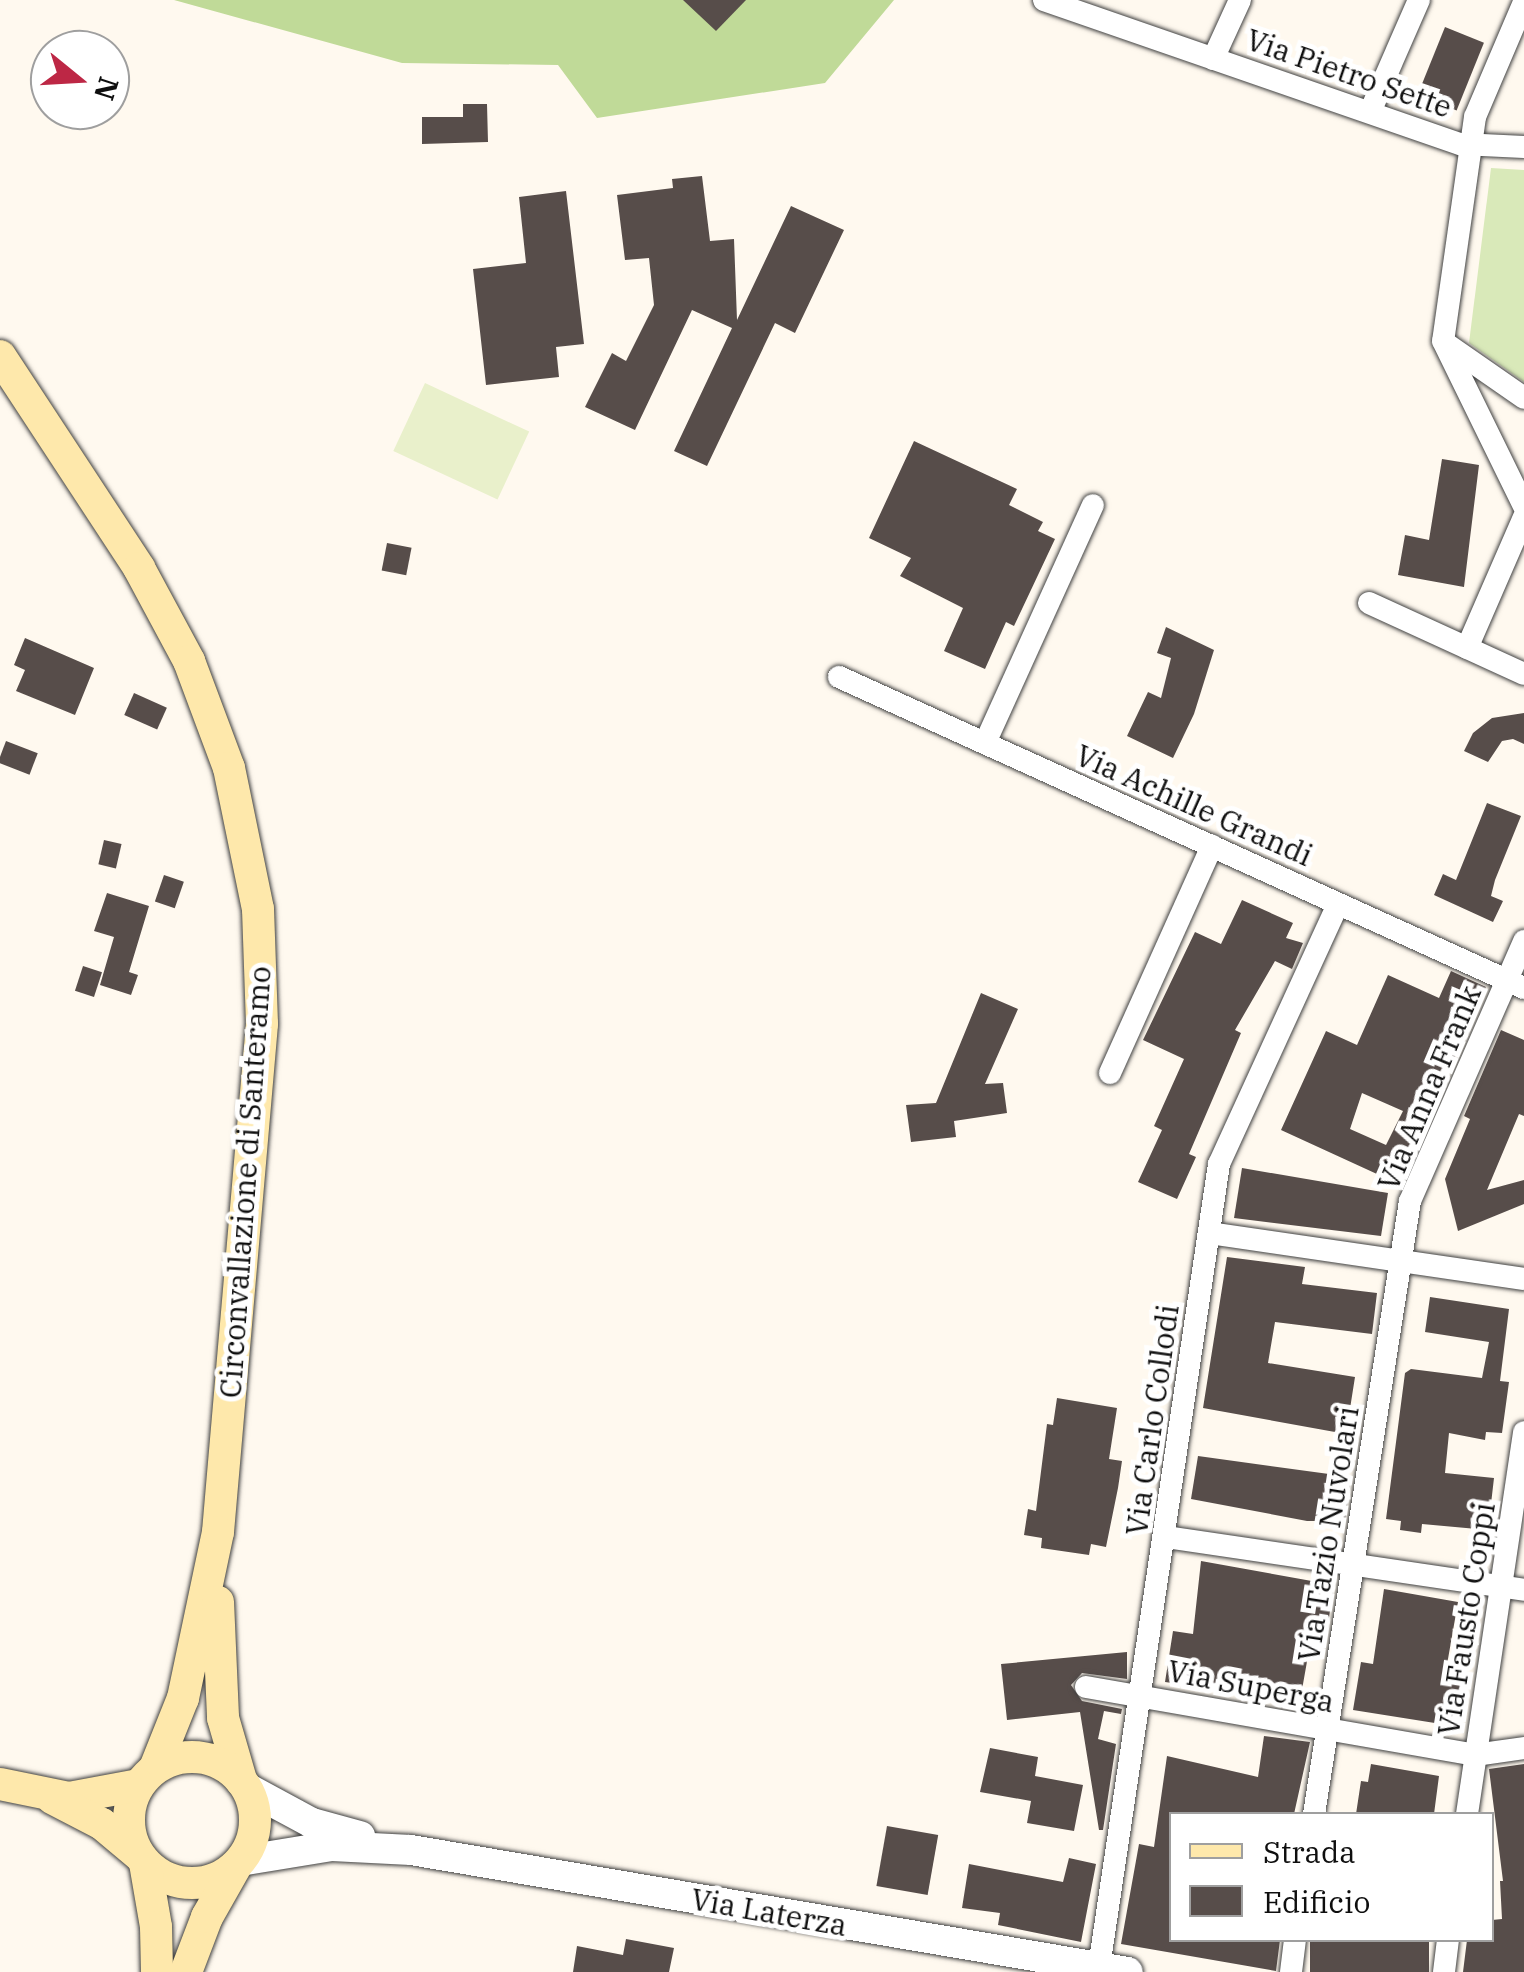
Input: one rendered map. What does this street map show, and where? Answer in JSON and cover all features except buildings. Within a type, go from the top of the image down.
[{"type":"main road","name":"Circonvallazione di Santeramo","points":[[0,356],[139,568],[189,661],[230,768],[259,928],[262,1024],[218,1532],[191,1668],[147,1776]]},
{"type":"main road","name":"Circonvallazione di Santeramo","points":[[218,1532],[223,1718],[244,1784]]},
{"type":"main road","points":[[0,1784],[82,1796],[147,1776],[172,1759],[210,1758],[244,1784],[255,1826],[208,1917],[186,1972]]},
{"type":"main road","points":[[147,1776],[128,1820],[156,1927],[158,1972]]},
{"type":"main road","points":[[39,1792],[102,1824],[141,1859],[180,1882],[200,1883],[238,1864]]},
{"type":"street","name":"Via Pietro Sette","points":[[1044,0],[1470,144],[1524,147]]},
{"type":"street","points":[[1214,59],[1240,0]]},
{"type":"street","points":[[1370,112],[1420,0]]},
{"type":"street","points":[[1524,2],[1475,117],[1444,341],[1524,506]]},
{"type":"street","points":[[1444,341],[1524,398]]},
{"type":"street","points":[[985,743],[1093,505]]},
{"type":"street","points":[[1467,648],[1524,517]]},
{"type":"street","points":[[1369,603],[1524,674]]},
{"type":"street","name":"Via Achille Grandi","points":[[839,677],[1515,984]]},
{"type":"street","points":[[1110,1073],[1212,846]]},
{"type":"street","name":"Via Carlo Collodi","points":[[1114,1969],[1141,1696],[1219,1164],[1338,904]]},
{"type":"street","name":"Via Anna Frank","points":[[1400,1263],[1410,1201],[1515,984],[1524,941]]},
{"type":"street","points":[[1208,1232],[1400,1263],[1524,1278]]},
{"type":"street","name":"Via Tazio Nuvolari","points":[[1314,1812],[1400,1263]]},
{"type":"street","name":"Via Fausto Coppi","points":[[1467,1812],[1475,1756],[1513,1590],[1524,1432]]},
{"type":"street","points":[[1166,1537],[1513,1590]]},
{"type":"street","name":"Via Superga","points":[[1086,1687],[1475,1756],[1524,1748]]},
{"type":"street","points":[[244,1784],[312,1822],[410,1850]]},
{"type":"street","points":[[238,1864],[332,1846],[410,1850]]},
{"type":"street","name":"Via Laterza","points":[[410,1850],[985,1961],[1114,1969]]},
{"type":"street","points":[[1290,1972],[1295,1942]]},
{"type":"street","points":[[1444,1972],[1448,1942]]},
{"type":"green space","points":[[174,0],[894,0],[825,83],[597,118],[558,65],[402,63]]},
{"type":"green space","points":[[1491,168],[1524,170],[1524,382],[1469,343]]},
{"type":"green space","points":[[425,383],[529,432],[498,500],[393,451]]}]
